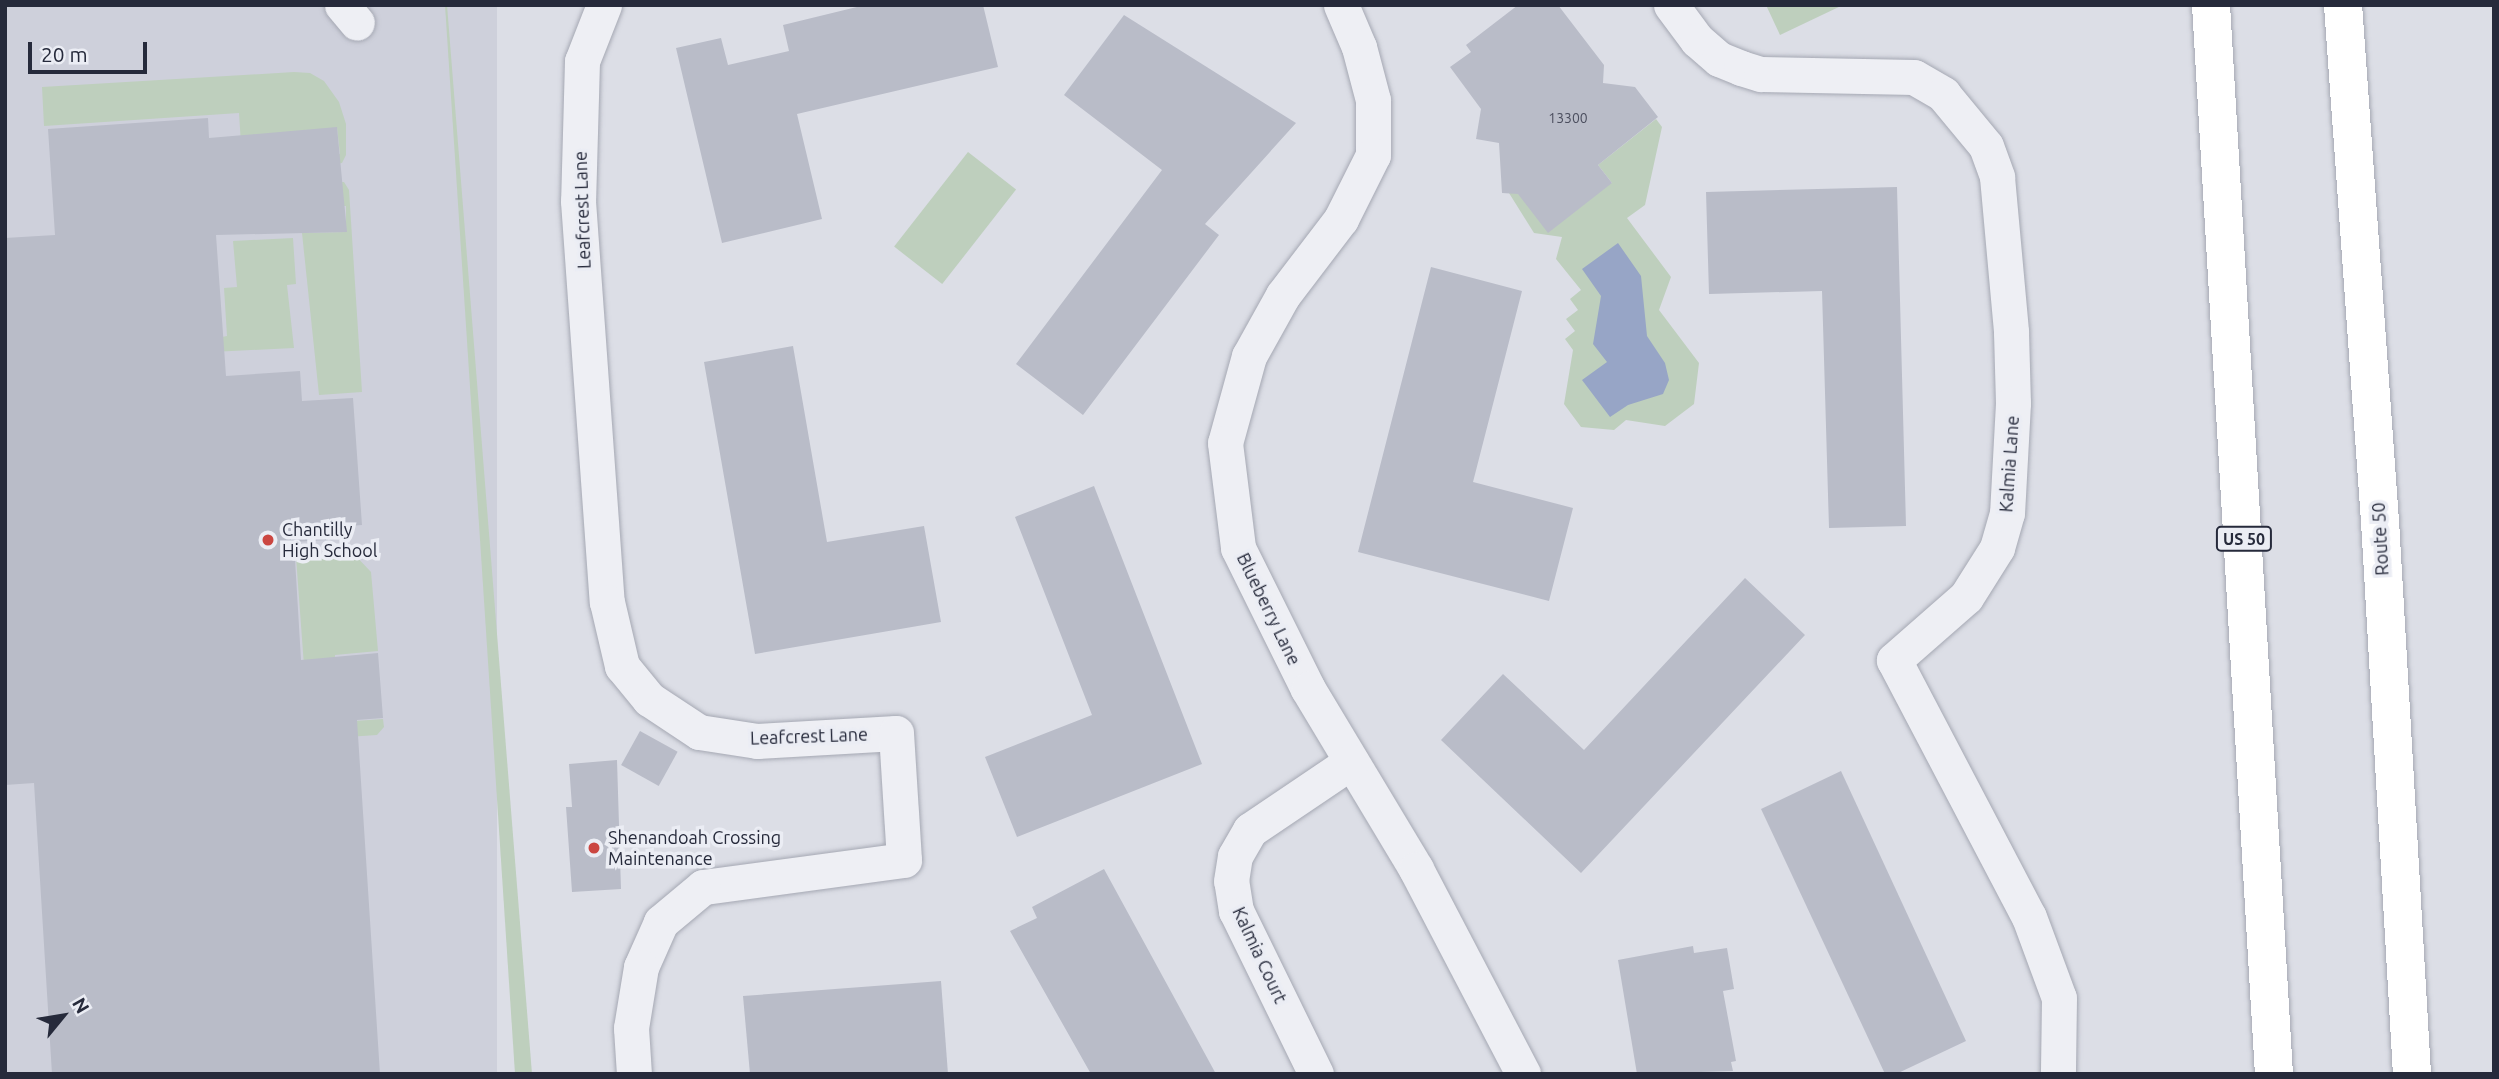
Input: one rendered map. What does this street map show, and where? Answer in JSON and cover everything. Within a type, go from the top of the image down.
[{"type":"highway","name":"US 50","points":[[2211,5],[2274,1074]]},
{"type":"highway","name":"Route 50","points":[[2343,5],[2380,521],[2412,1074]]},
{"type":"street","name":"Leafcrest Lane","points":[[604,5],[582,61],[579,201],[607,602],[622,666],[649,699],[699,732],[757,741],[896,733],[904,860],[703,887],[661,922],[641,967],[631,1028],[634,1074]]},
{"type":"street","name":"Blueberry Lane","points":[[1341,5],[1359,47],[1373,100],[1373,155],[1341,219],[1283,295],[1249,356],[1225,443],[1238,548],[1308,689],[1416,869],[1523,1074]]},
{"type":"street","name":"Kalmia Lane","points":[[1671,5],[1697,40],[1719,59],[1751,71],[1914,77],[1944,94],[1986,145],[1997,177],[2011,332],[2013,415],[2007,513],[1997,548],[1966,597],[1894,660],[2029,917],[2059,998],[2058,1074]]},
{"type":"street","name":"Kalmia Court","points":[[1316,1074],[1236,911],[1231,881],[1235,856],[1250,830],[1351,762]]},
{"type":"shaded area","name":"Chantilly High School","points":[[5,5],[497,5],[497,1074],[5,1074]]},
{"type":"green space","points":[[447,5],[532,1074],[515,1074]]},
{"type":"green space","points":[[1766,5],[1843,5],[1780,35]]},
{"type":"green space","points":[[310,73],[324,81],[339,102],[346,124],[346,155],[342,163],[315,166],[314,157],[340,154],[337,128],[242,160],[239,113],[44,126],[42,87]]},
{"type":"green space","points":[[1656,119],[1662,127],[1645,205],[1627,218],[1671,277],[1659,310],[1699,363],[1694,404],[1665,426],[1626,420],[1614,430],[1581,427],[1564,404],[1573,350],[1565,339],[1575,331],[1566,319],[1578,310],[1570,299],[1581,290],[1556,259],[1562,237],[1534,233],[1509,193],[1612,183],[1598,165]]},
{"type":"green space","points":[[968,152],[1016,190],[942,284],[894,247]]},
{"type":"green space","points":[[344,182],[349,190],[362,392],[319,395],[302,233],[346,232],[346,206],[296,207],[294,184]]},
{"type":"green space","points":[[293,238],[296,284],[287,285],[294,348],[212,352],[212,339],[227,336],[224,288],[237,287],[233,241]]},
{"type":"green space","points":[[353,553],[371,572],[378,651],[335,655],[335,665],[304,666],[296,557]]},
{"type":"green space","points":[[383,719],[384,727],[377,735],[332,738],[340,722]]},
{"type":"water","points":[[1618,243],[1641,276],[1647,336],[1665,363],[1669,380],[1663,394],[1628,405],[1610,417],[1582,380],[1607,362],[1593,344],[1601,296],[1582,269]]},
{"type":"building","points":[[865,5],[983,5],[998,67],[797,114],[822,219],[722,243],[676,48],[721,38],[728,65],[789,51],[783,25]]},
{"type":"building","points":[[1518,5],[1558,5],[1604,65],[1603,83],[1635,87],[1658,117],[1598,165],[1612,183],[1548,233],[1518,194],[1502,193],[1499,143],[1476,139],[1481,109],[1450,67],[1471,52],[1466,45]]},
{"type":"building","points":[[1124,15],[1296,123],[1205,224],[1219,235],[1083,415],[1016,364],[1162,170],[1064,95]]},
{"type":"building","points":[[208,118],[209,138],[337,127],[347,232],[216,235],[226,376],[300,371],[302,401],[353,398],[362,525],[325,528],[326,540],[294,542],[301,660],[378,653],[383,718],[357,720],[380,1074],[52,1074],[34,783],[5,785],[5,238],[55,235],[48,129]]},
{"type":"building","points":[[1897,187],[1906,526],[1829,528],[1822,291],[1709,294],[1706,192]]},
{"type":"building","points":[[1431,267],[1522,291],[1473,482],[1573,508],[1549,601],[1358,552]]},
{"type":"building","points":[[793,346],[827,542],[924,526],[941,622],[755,654],[704,362]]},
{"type":"building","points":[[1094,486],[1202,764],[1017,837],[985,757],[1092,715],[1015,517]]},
{"type":"building","points":[[1745,578],[1805,635],[1581,873],[1441,740],[1503,674],[1584,750]]},
{"type":"building","points":[[640,731],[678,752],[659,786],[621,765]]},
{"type":"building","name":"Shenandoah Crossing Maintenance","points":[[617,760],[621,889],[572,892],[566,807],[572,807],[569,764]]},
{"type":"building","points":[[1841,771],[1966,1041],[1896,1074],[1885,1074],[1761,809]]},
{"type":"building","points":[[1104,869],[1216,1074],[1091,1074],[1010,931],[1037,918],[1032,907]]},
{"type":"building","points":[[1693,946],[1694,953],[1727,948],[1734,989],[1723,991],[1736,1061],[1731,1062],[1733,1071],[1637,1074],[1618,960]]},
{"type":"building","points":[[941,981],[948,1074],[750,1074],[743,996]]},
{"type":"place","name":"Chantilly High School","points":[[268,540]]},
{"type":"place","name":"Shenandoah Crossing Maintenance","points":[[594,848]]}]
